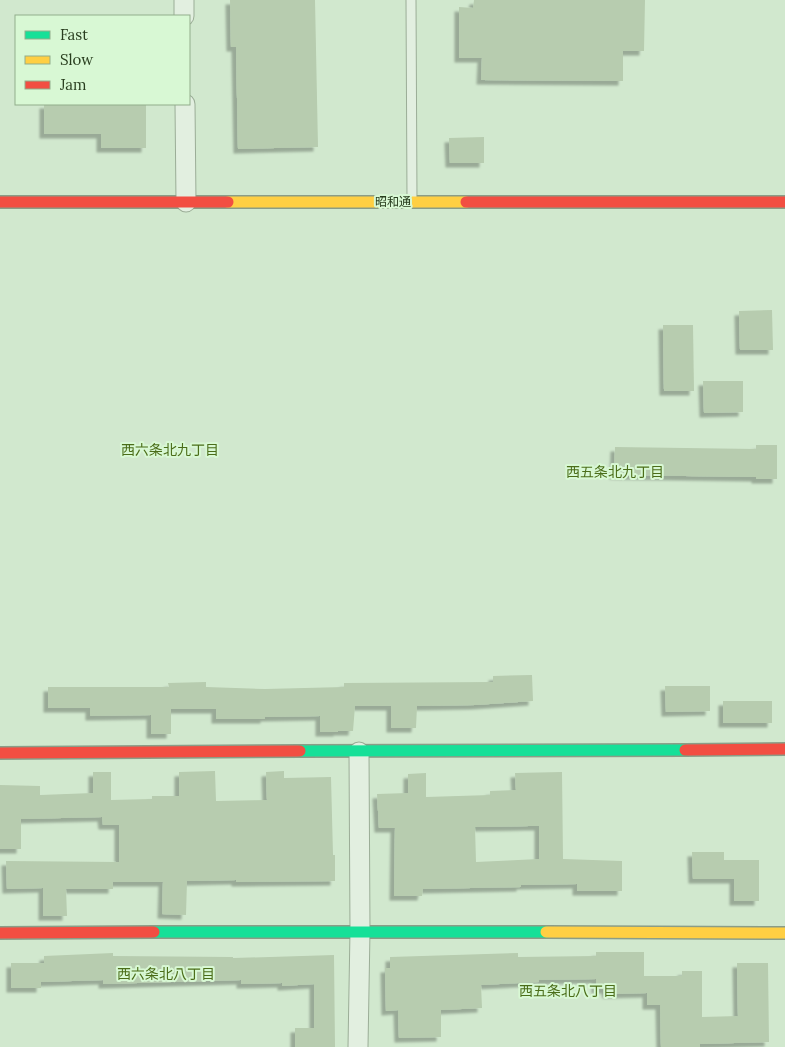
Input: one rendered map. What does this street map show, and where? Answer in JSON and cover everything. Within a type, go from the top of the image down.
[{"type":"street","points":[[184,0],[184,15]]},
{"type":"street","points":[[185,105],[186,202]]},
{"type":"street","name":"昭和通","points":[[0,202],[785,202]]},
{"type":"street","points":[[0,753],[785,749]]},
{"type":"street","points":[[358,1047],[360,931],[359,752]]},
{"type":"street","points":[[0,933],[360,931],[785,932]]},
{"type":"lane","points":[[412,0],[412,202]]},
{"type":"building","points":[[230,0],[315,0],[318,147],[238,149],[236,47],[231,47]]},
{"type":"building","points":[[474,0],[645,0],[644,51],[623,51],[623,81],[481,80],[482,58],[459,58],[459,7],[473,8]]},
{"type":"building","points":[[44,105],[146,105],[146,148],[101,148],[101,134],[44,134]]},
{"type":"building","points":[[484,137],[484,163],[450,163],[449,138]]},
{"type":"building","points":[[772,310],[773,350],[740,350],[739,311]]},
{"type":"building","points":[[663,325],[693,325],[694,391],[664,391]]},
{"type":"building","points":[[703,381],[743,381],[743,412],[704,413]]},
{"type":"building","points":[[756,445],[777,445],[777,479],[614,475],[615,447],[756,449]]},
{"type":"building","points":[[532,675],[533,701],[417,706],[416,728],[391,728],[391,706],[355,706],[353,731],[338,732],[320,732],[320,716],[216,719],[216,709],[171,709],[171,734],[151,734],[151,715],[90,716],[90,708],[48,708],[48,687],[169,687],[168,683],[206,682],[206,687],[265,689],[344,687],[344,683],[493,682],[493,676]]},
{"type":"building","points":[[665,686],[710,686],[710,711],[666,712]]},
{"type":"building","points":[[723,701],[772,701],[772,723],[723,723]]},
{"type":"building","points":[[215,771],[216,801],[267,800],[266,772],[284,771],[284,778],[331,777],[335,881],[187,881],[186,915],[162,914],[163,882],[113,882],[113,889],[66,889],[67,916],[43,916],[43,888],[7,889],[6,861],[119,862],[119,825],[103,825],[102,817],[21,819],[21,849],[0,849],[0,785],[40,786],[40,795],[93,793],[93,772],[111,772],[111,800],[152,799],[152,796],[179,796],[179,772]]},
{"type":"building","points":[[562,772],[563,859],[622,861],[622,891],[577,891],[577,884],[521,885],[521,887],[423,889],[422,896],[394,896],[395,828],[379,828],[377,794],[408,793],[408,774],[426,773],[426,797],[490,795],[490,791],[516,790],[515,773]],"holes":[[[539,826],[539,859],[476,862],[475,827]]]},
{"type":"building","points":[[692,852],[724,852],[724,860],[759,860],[759,901],[734,901],[734,879],[693,879]]},
{"type":"building","points":[[596,952],[644,952],[644,976],[682,976],[682,971],[702,971],[702,1017],[738,1016],[737,963],[768,963],[769,1042],[700,1044],[700,1047],[661,1047],[660,1005],[647,1005],[647,993],[607,994],[606,989],[596,989],[596,979],[539,980],[539,982],[481,985],[482,1008],[441,1010],[441,1037],[399,1038],[398,1010],[386,1011],[385,968],[390,968],[390,957],[518,953],[518,957],[596,956]]},
{"type":"building","points":[[113,953],[113,956],[233,958],[334,955],[335,1047],[295,1047],[295,1028],[314,1028],[314,984],[282,986],[282,983],[241,984],[241,980],[103,984],[103,980],[41,982],[41,988],[11,988],[11,963],[44,963],[44,956]]},
{"type":"traffic: fast","points":[[300,751],[685,750]]},
{"type":"traffic: fast","points":[[154,932],[546,932]]},
{"type":"traffic: slow","points":[[228,202],[466,202]]},
{"type":"traffic: slow","points":[[546,932],[785,933]]},
{"type":"traffic: jam","points":[[0,202],[228,202]]},
{"type":"traffic: jam","points":[[466,202],[785,202]]},
{"type":"traffic: jam","points":[[685,750],[785,749]]},
{"type":"traffic: jam","points":[[0,753],[300,751]]},
{"type":"traffic: jam","points":[[0,933],[154,932]]},
{"type":"district","name":"西六条北九丁目","points":[[170,450]]},
{"type":"district","name":"西五条北九丁目","points":[[615,472]]},
{"type":"district","name":"西六条北八丁目","points":[[166,974]]},
{"type":"district","name":"西五条北八丁目","points":[[568,991]]}]
